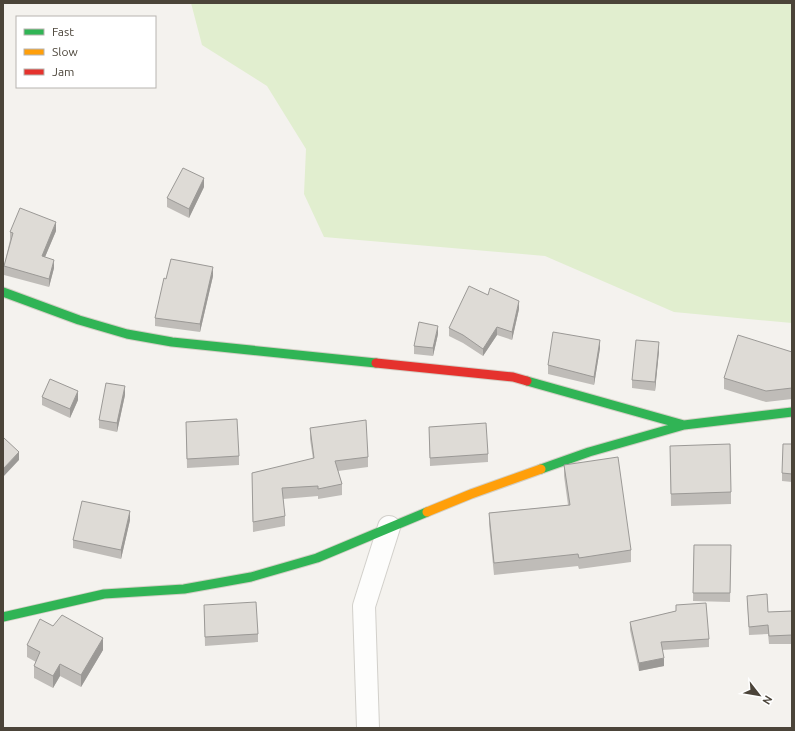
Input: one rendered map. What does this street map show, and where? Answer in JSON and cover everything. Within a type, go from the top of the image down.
[{"type":"street","points":[[3,292],[80,320],[127,334],[172,342],[512,377],[684,425]]},
{"type":"street","points":[[3,617],[104,594],[184,589],[251,577],[317,558],[471,494],[574,457],[684,425],[792,412]]},
{"type":"street","points":[[368,728],[364,606],[389,527]]},
{"type":"green space","points":[[191,3],[792,3],[792,323],[674,312],[545,256],[324,237],[304,194],[306,149],[267,86],[202,45]]},
{"type":"building","points":[[183,168],[204,178],[189,209],[167,198]]},
{"type":"building","points":[[20,208],[56,222],[42,256],[54,260],[49,279],[4,266],[13,233],[10,232]]},
{"type":"building","points":[[171,259],[213,267],[200,324],[155,318],[164,278],[166,279]]},
{"type":"building","points":[[469,286],[488,295],[490,288],[519,301],[512,332],[497,327],[483,349],[463,335],[449,328]]},
{"type":"building","points":[[419,322],[438,326],[433,348],[414,346]]},
{"type":"building","points":[[553,332],[600,340],[594,377],[548,365]]},
{"type":"building","points":[[738,335],[792,352],[792,388],[766,391],[724,378]]},
{"type":"building","points":[[636,340],[659,342],[655,382],[632,380]]},
{"type":"building","points":[[50,379],[78,391],[70,409],[42,397]]},
{"type":"building","points":[[106,383],[125,386],[117,423],[99,420]]},
{"type":"building","points":[[237,419],[239,456],[187,459],[186,422]]},
{"type":"building","points":[[366,420],[368,457],[335,461],[342,484],[318,489],[318,486],[282,488],[285,516],[253,522],[252,473],[314,458],[310,428]]},
{"type":"building","points":[[486,423],[488,454],[430,458],[429,427]]},
{"type":"building","points":[[4,438],[19,452],[3,469],[3,439]]},
{"type":"building","points":[[730,444],[731,492],[671,494],[670,446]]},
{"type":"building","points":[[783,444],[792,444],[792,474],[782,473]]},
{"type":"building","points":[[618,457],[631,550],[579,558],[578,554],[494,563],[489,513],[570,505],[564,465]]},
{"type":"building","points":[[82,501],[130,511],[121,550],[73,540]]},
{"type":"building","points":[[694,545],[731,545],[730,593],[693,593]]},
{"type":"building","points":[[767,594],[768,612],[792,611],[792,635],[769,636],[768,625],[749,627],[747,596]]},
{"type":"building","points":[[256,602],[258,634],[205,637],[204,605]]},
{"type":"building","points":[[706,603],[709,639],[661,642],[664,658],[639,663],[630,622],[676,611],[676,605]]},
{"type":"building","points":[[62,615],[103,638],[81,675],[60,664],[53,676],[34,666],[40,652],[27,645],[40,619],[53,626]]},
{"type":"traffic: fast","points":[[3,292],[79,320],[127,334],[172,342],[376,363]]},
{"type":"traffic: fast","points":[[527,381],[684,425],[792,412]]},
{"type":"traffic: fast","points":[[541,469],[589,452],[684,425]]},
{"type":"traffic: fast","points":[[3,617],[104,594],[184,589],[251,577],[317,558],[427,512]]},
{"type":"traffic: slow","points":[[427,512],[471,494],[541,469]]},
{"type":"traffic: jam","points":[[376,363],[513,377],[527,381]]}]
